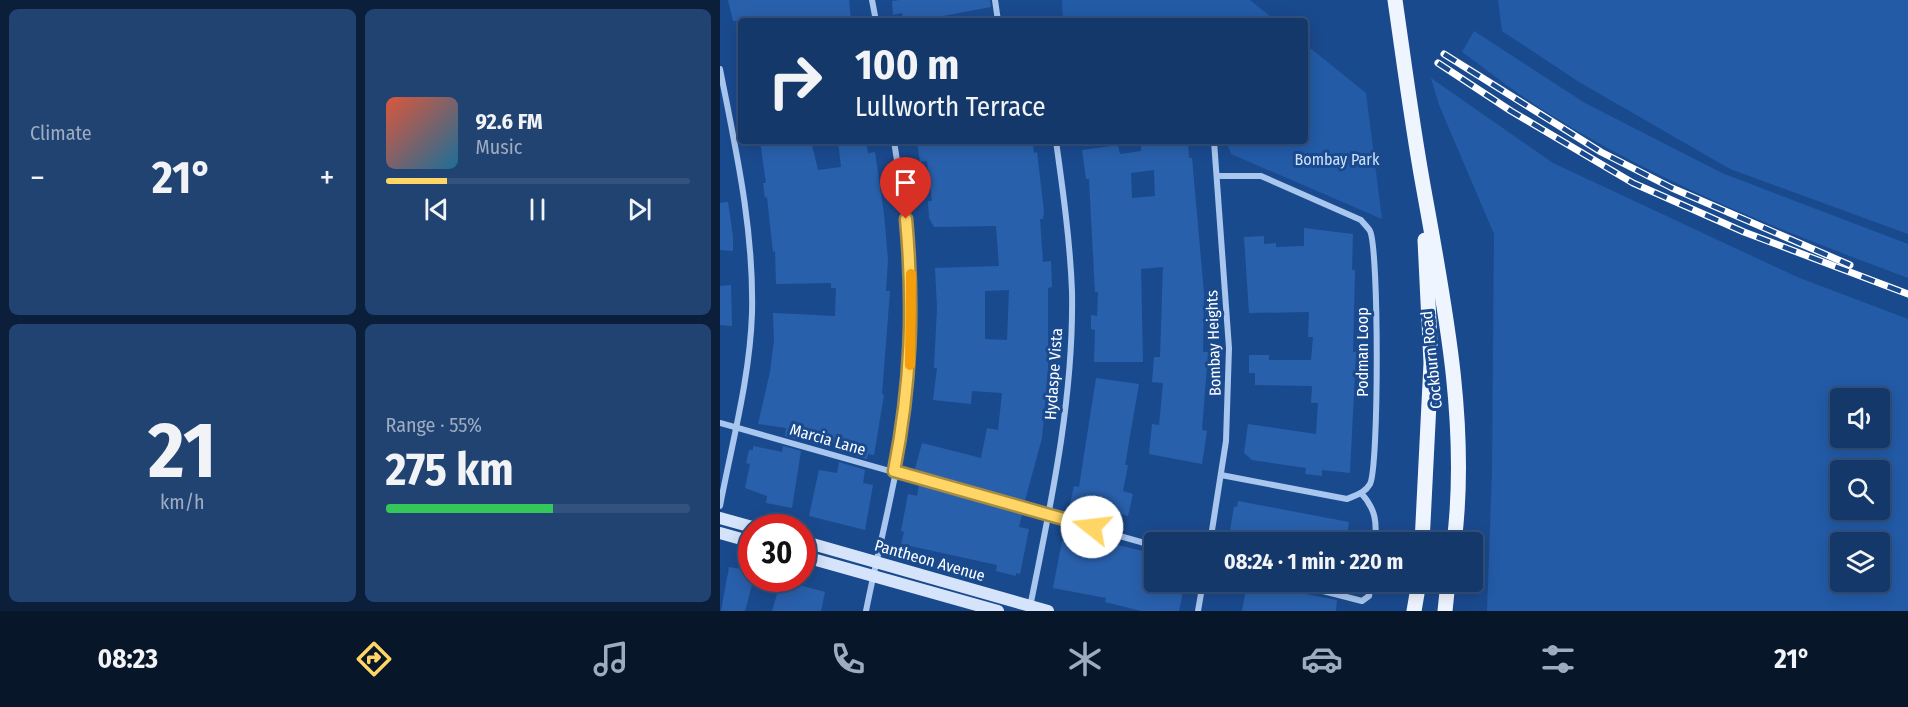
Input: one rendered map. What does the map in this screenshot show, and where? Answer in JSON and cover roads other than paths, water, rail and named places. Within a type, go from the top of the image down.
[{"type":"main road","name":"Cockburn Road","points":[[1395,0],[1421,174],[1442,292],[1454,392],[1457,478],[1455,532]]},
{"type":"main road","name":"Cockburn Road","points":[[1421,174],[1431,363],[1423,532]]},
{"type":"main road","points":[[720,518],[738,523]]},
{"type":"main road","points":[[720,533],[738,538]]},
{"type":"main road","name":"Pantheon Avenue","points":[[816,545],[1030,608],[1048,611]]},
{"type":"main road","name":"Pantheon Avenue","points":[[816,560],[998,611]]},
{"type":"main road","points":[[1414,611],[1417,592]]},
{"type":"main road","points":[[1445,611],[1447,592]]},
{"type":"street","points":[[872,0],[875,18]]},
{"type":"street","points":[[995,0],[998,18]]},
{"type":"street","points":[[720,69],[749,221],[752,314],[720,506]]},
{"type":"street","points":[[866,611],[894,471],[910,369],[912,315],[906,219],[894,144]]},
{"type":"street","name":"Hydaspe Vista","points":[[1030,608],[1061,445],[1070,348],[1072,291],[1056,144]]},
{"type":"street","name":"Bombay Heights","points":[[1212,532],[1226,441],[1229,348],[1214,144]]},
{"type":"street","name":"Podman Loop","points":[[1217,176],[1261,176],[1355,217],[1370,231],[1376,310],[1376,444],[1370,485],[1361,493]]},
{"type":"street","name":"Marcia Lane","points":[[720,423],[1144,543]]},
{"type":"street","points":[[1221,475],[1347,498],[1361,493],[1368,500],[1377,522],[1376,532]]},
{"type":"street","points":[[1198,611],[1201,592]]},
{"type":"street","points":[[1327,592],[1362,601],[1369,596],[1370,592]]},
{"type":"railway","points":[[1444,54],[1601,152],[1672,188],[1850,265]]},
{"type":"railway","points":[[1438,63],[1511,111],[1633,183],[1744,232],[1908,294]]},
{"type":"park label","name":"Bombay Park","points":[[1337,159]]}]
